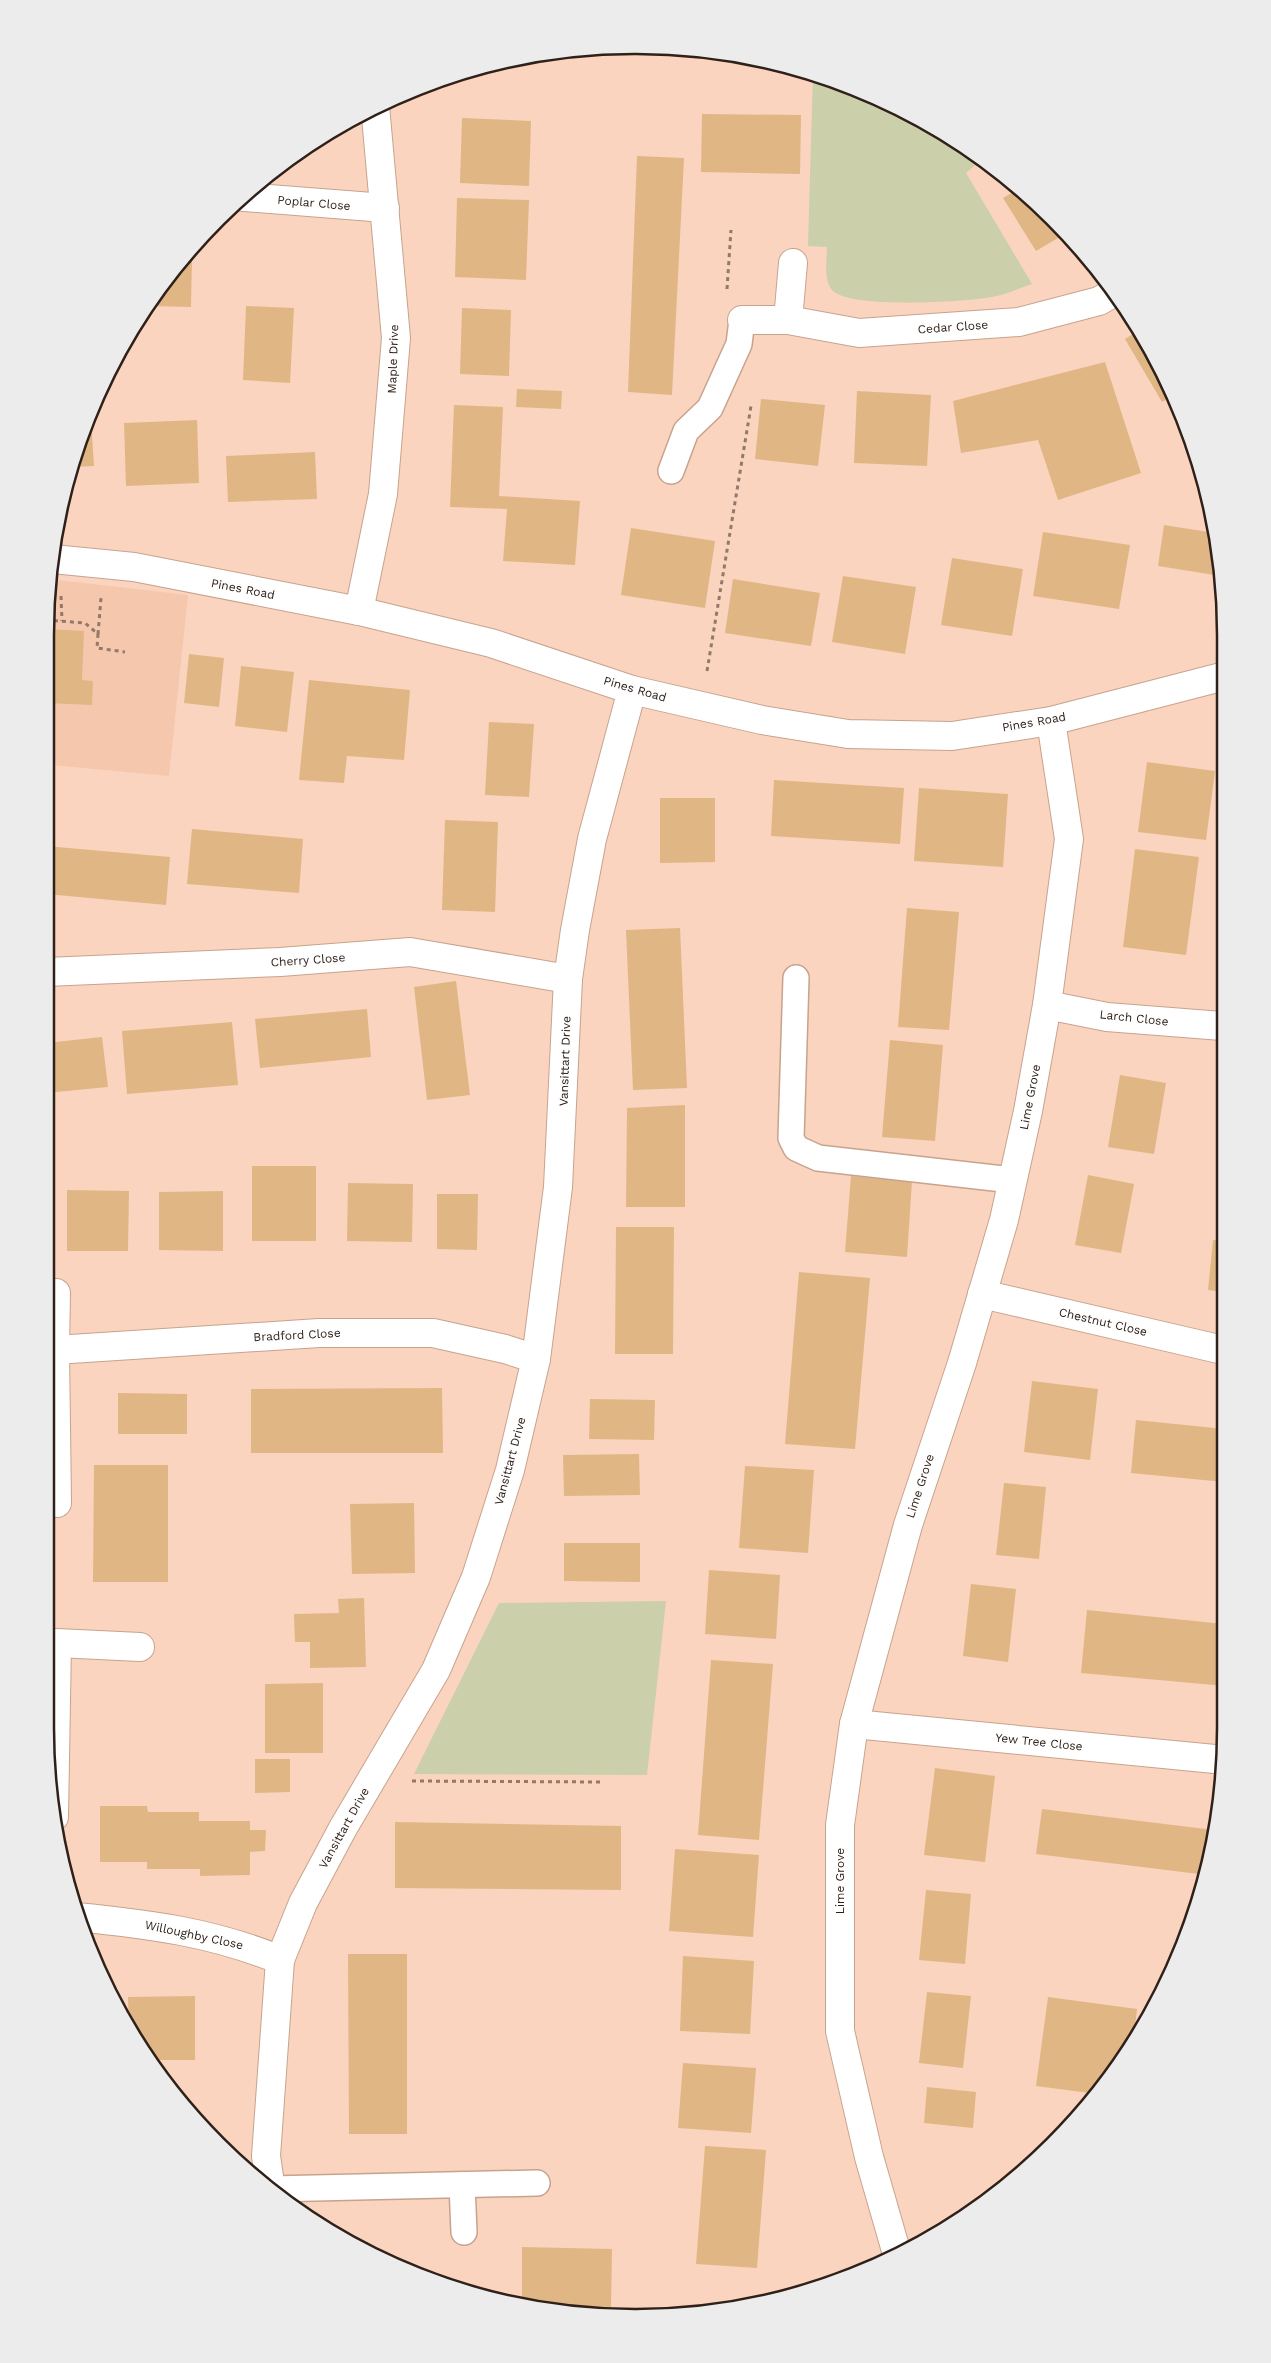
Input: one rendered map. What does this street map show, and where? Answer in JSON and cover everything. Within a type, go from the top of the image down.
[{"type":"street","name":"Maple Drive","points":[[359,611],[383,494],[396,338],[376,115]]},
{"type":"street","name":"Poplar Close","points":[[252,198],[385,208]]},
{"type":"street","points":[[788,320],[793,263]]},
{"type":"street","name":"Cedar Close","points":[[742,320],[788,320],[858,333],[1019,322],[1099,301],[1107,296]]},
{"type":"street","name":"Pines Road","points":[[59,560],[134,567],[359,611],[491,643],[632,690],[762,720],[848,734],[952,736],[1051,721],[1217,678]]},
{"type":"street","name":"Vansittart Drive","points":[[269,2179],[266,2156],[280,1960],[307,1895],[343,1828],[436,1670],[476,1577],[510,1470],[536,1359],[558,1187],[568,979],[592,839],[632,690]]},
{"type":"street","name":"Lime Grove","points":[[895,2248],[869,2157],[840,2031],[840,1825],[854,1724],[908,1525],[962,1363],[1004,1220],[1028,1111],[1047,1005],[1069,839],[1051,721]]},
{"type":"street","name":"Cherry Close","points":[[54,972],[280,962],[410,952],[568,979]]},
{"type":"street","name":"Larch Close","points":[[1047,1005],[1107,1017],[1217,1026]]},
{"type":"street","points":[[56,1293],[57,1503]]},
{"type":"street","name":"Chestnut Close","points":[[982,1294],[1217,1348]]},
{"type":"street","name":"Bradford Close","points":[[55,1350],[319,1333],[433,1333],[505,1349],[536,1359]]},
{"type":"street","points":[[55,1763],[57,1643],[140,1647]]},
{"type":"street","name":"Yew Tree Close","points":[[854,1724],[1216,1759]]},
{"type":"street","name":"Willoughby Close","points":[[86,1918],[158,1925],[243,1945],[280,1960]]},
{"type":"lane","points":[[671,471],[686,431],[710,408],[714,401],[739,344],[742,320]]},
{"type":"lane","points":[[796,978],[791,1138],[796,1148],[818,1158],[1012,1180]]},
{"type":"lane","points":[[282,2190],[537,2183]]},
{"type":"lane","points":[[462,2185],[464,2232]]},
{"type":"path","points":[[731,230],[727,300],[742,320]]},
{"type":"path","points":[[700,706],[752,400]]},
{"type":"path","points":[[61,587],[62,621]]},
{"type":"path","points":[[101,592],[97,648],[124,652]]},
{"type":"path","points":[[54,621],[86,623],[98,634]]},
{"type":"path","points":[[383,1762],[411,1780],[602,1782]]},
{"type":"shaded area","points":[[57,580],[188,595],[169,776],[54,765],[54,636]]},
{"type":"green space","points":[[813,82],[858,98],[893,114],[926,132],[976,164],[966,173],[1032,284],[992,297],[958,301],[909,303],[844,297],[833,291],[828,282],[827,247],[808,246]]},
{"type":"green space","points":[[666,1601],[647,1775],[414,1774],[499,1603]]},
{"type":"building","points":[[702,114],[801,115],[800,174],[701,172]]},
{"type":"building","points":[[462,118],[531,121],[529,186],[460,183]]},
{"type":"building","points":[[637,156],[684,158],[672,395],[628,392]]},
{"type":"building","points":[[1012,192],[1059,237],[1036,251],[1003,198]]},
{"type":"building","points":[[457,198],[529,200],[526,280],[455,277]]},
{"type":"building","points":[[192,259],[191,307],[156,306]]},
{"type":"building","points":[[246,306],[294,308],[290,383],[243,380]]},
{"type":"building","points":[[462,308],[511,310],[509,376],[460,374]]},
{"type":"building","points":[[1133,334],[1167,399],[1162,402],[1125,339]]},
{"type":"building","points":[[1105,362],[1141,473],[1058,500],[1038,440],[961,453],[953,401]]},
{"type":"building","points":[[517,389],[562,391],[561,409],[516,407]]},
{"type":"building","points":[[857,391],[931,395],[927,466],[854,463]]},
{"type":"building","points":[[761,399],[825,405],[818,466],[755,459]]},
{"type":"building","points":[[454,405],[503,407],[499,496],[580,501],[575,565],[503,561],[507,509],[450,507]]},
{"type":"building","points":[[197,420],[199,483],[126,486],[124,423]]},
{"type":"building","points":[[92,430],[94,466],[80,467]]},
{"type":"building","points":[[315,452],[317,499],[228,502],[226,456]]},
{"type":"building","points":[[1164,525],[1208,532],[1214,575],[1158,566]]},
{"type":"building","points":[[631,528],[715,541],[705,608],[621,595]]},
{"type":"building","points":[[1043,532],[1130,545],[1119,609],[1033,596]]},
{"type":"building","points":[[952,558],[1023,569],[1012,636],[941,625]]},
{"type":"building","points":[[843,576],[916,587],[905,654],[832,642]]},
{"type":"building","points":[[733,579],[820,593],[811,646],[725,633]]},
{"type":"building","points":[[54,629],[84,631],[82,680],[93,681],[92,705],[54,703]]},
{"type":"building","points":[[189,654],[224,658],[219,707],[184,703]]},
{"type":"building","points":[[241,666],[294,672],[287,732],[235,726]]},
{"type":"building","points":[[309,680],[410,690],[404,760],[347,756],[344,783],[299,780]]},
{"type":"building","points":[[489,722],[534,724],[529,797],[485,795]]},
{"type":"building","points":[[1147,762],[1215,771],[1206,840],[1138,832]]},
{"type":"building","points":[[774,780],[904,788],[900,844],[771,836]]},
{"type":"building","points":[[919,788],[1008,794],[1003,867],[914,861]]},
{"type":"building","points":[[660,798],[715,798],[715,862],[660,863]]},
{"type":"building","points":[[445,820],[498,822],[495,912],[442,910]]},
{"type":"building","points":[[192,829],[303,839],[299,893],[187,884]]},
{"type":"building","points":[[54,847],[170,857],[166,905],[54,895]]},
{"type":"building","points":[[1135,849],[1199,857],[1186,955],[1123,947]]},
{"type":"building","points":[[907,908],[959,912],[949,1030],[898,1027]]},
{"type":"building","points":[[680,928],[687,1088],[633,1090],[626,930]]},
{"type":"building","points":[[456,981],[470,1095],[427,1100],[414,987]]},
{"type":"building","points":[[367,1009],[371,1057],[260,1068],[255,1019]]},
{"type":"building","points":[[232,1022],[238,1085],[127,1094],[122,1031]]},
{"type":"building","points":[[102,1037],[108,1087],[54,1092],[54,1042]]},
{"type":"building","points":[[890,1040],[943,1045],[935,1141],[882,1137]]},
{"type":"building","points":[[1120,1075],[1166,1083],[1154,1154],[1108,1147]]},
{"type":"building","points":[[685,1105],[685,1207],[626,1207],[627,1108]]},
{"type":"building","points":[[252,1166],[316,1166],[316,1241],[252,1241]]},
{"type":"building","points":[[1088,1175],[1134,1184],[1121,1253],[1075,1245]]},
{"type":"building","points":[[851,1176],[912,1181],[907,1257],[845,1252]]},
{"type":"building","points":[[348,1183],[413,1184],[412,1242],[347,1241]]},
{"type":"building","points":[[67,1190],[129,1191],[128,1251],[67,1251]]},
{"type":"building","points":[[223,1191],[223,1251],[159,1250],[159,1192]]},
{"type":"building","points":[[437,1194],[478,1194],[477,1250],[437,1249]]},
{"type":"building","points":[[616,1227],[674,1227],[673,1354],[615,1354]]},
{"type":"building","points":[[1213,1240],[1217,1240],[1217,1291],[1208,1290]]},
{"type":"building","points":[[799,1272],[870,1278],[855,1449],[785,1444]]},
{"type":"building","points":[[1032,1381],[1098,1389],[1090,1460],[1024,1452]]},
{"type":"building","points":[[442,1388],[443,1453],[251,1453],[251,1389]]},
{"type":"building","points":[[118,1393],[187,1394],[187,1434],[118,1434]]},
{"type":"building","points":[[590,1399],[655,1400],[654,1440],[589,1439]]},
{"type":"building","points":[[1136,1420],[1217,1428],[1217,1481],[1131,1473]]},
{"type":"building","points":[[639,1454],[640,1495],[564,1496],[563,1455]]},
{"type":"building","points":[[94,1465],[168,1465],[168,1582],[93,1582]]},
{"type":"building","points":[[745,1466],[814,1470],[808,1553],[739,1548]]},
{"type":"building","points":[[1004,1483],[1046,1487],[1039,1559],[996,1555]]},
{"type":"building","points":[[414,1503],[415,1573],[352,1574],[350,1504]]},
{"type":"building","points":[[564,1543],[640,1543],[640,1582],[564,1581]]},
{"type":"building","points":[[709,1570],[780,1575],[776,1639],[705,1634]]},
{"type":"building","points":[[971,1584],[1016,1589],[1008,1662],[963,1656]]},
{"type":"building","points":[[364,1598],[366,1667],[310,1668],[310,1642],[295,1642],[294,1614],[339,1613],[338,1599]]},
{"type":"building","points":[[1087,1610],[1217,1623],[1217,1685],[1081,1673]]},
{"type":"building","points":[[711,1660],[773,1664],[759,1840],[698,1835]]},
{"type":"building","points":[[323,1683],[323,1753],[265,1753],[265,1684]]},
{"type":"building","points":[[255,1759],[290,1759],[290,1792],[255,1793]]},
{"type":"building","points":[[935,1768],[995,1776],[985,1862],[924,1855]]},
{"type":"building","points":[[100,1806],[147,1806],[148,1812],[199,1812],[199,1821],[250,1821],[250,1830],[266,1830],[265,1851],[250,1852],[250,1875],[200,1876],[200,1869],[147,1869],[147,1862],[100,1862]]},
{"type":"building","points":[[1042,1809],[1208,1829],[1198,1874],[1036,1854]]},
{"type":"building","points":[[395,1822],[621,1826],[621,1890],[395,1888]]},
{"type":"building","points":[[675,1849],[759,1855],[753,1937],[669,1931]]},
{"type":"building","points":[[926,1890],[971,1894],[965,1964],[919,1960]]},
{"type":"building","points":[[348,1954],[407,1954],[407,2134],[349,2134]]},
{"type":"building","points":[[683,1956],[754,1961],[750,2034],[680,2031]]},
{"type":"building","points":[[927,1992],[971,1996],[963,2068],[919,2063]]},
{"type":"building","points":[[195,1996],[195,2060],[158,2060],[128,2011],[128,1997]]},
{"type":"building","points":[[1048,1997],[1137,2009],[1135,2024],[1119,2051],[1088,2093],[1036,2086]]},
{"type":"building","points":[[683,2063],[756,2068],[751,2133],[678,2128]]},
{"type":"building","points":[[927,2087],[976,2092],[973,2128],[924,2123]]},
{"type":"building","points":[[705,2146],[766,2150],[757,2268],[696,2264]]},
{"type":"building","points":[[522,2247],[612,2249],[611,2307],[582,2306],[522,2298]]}]
